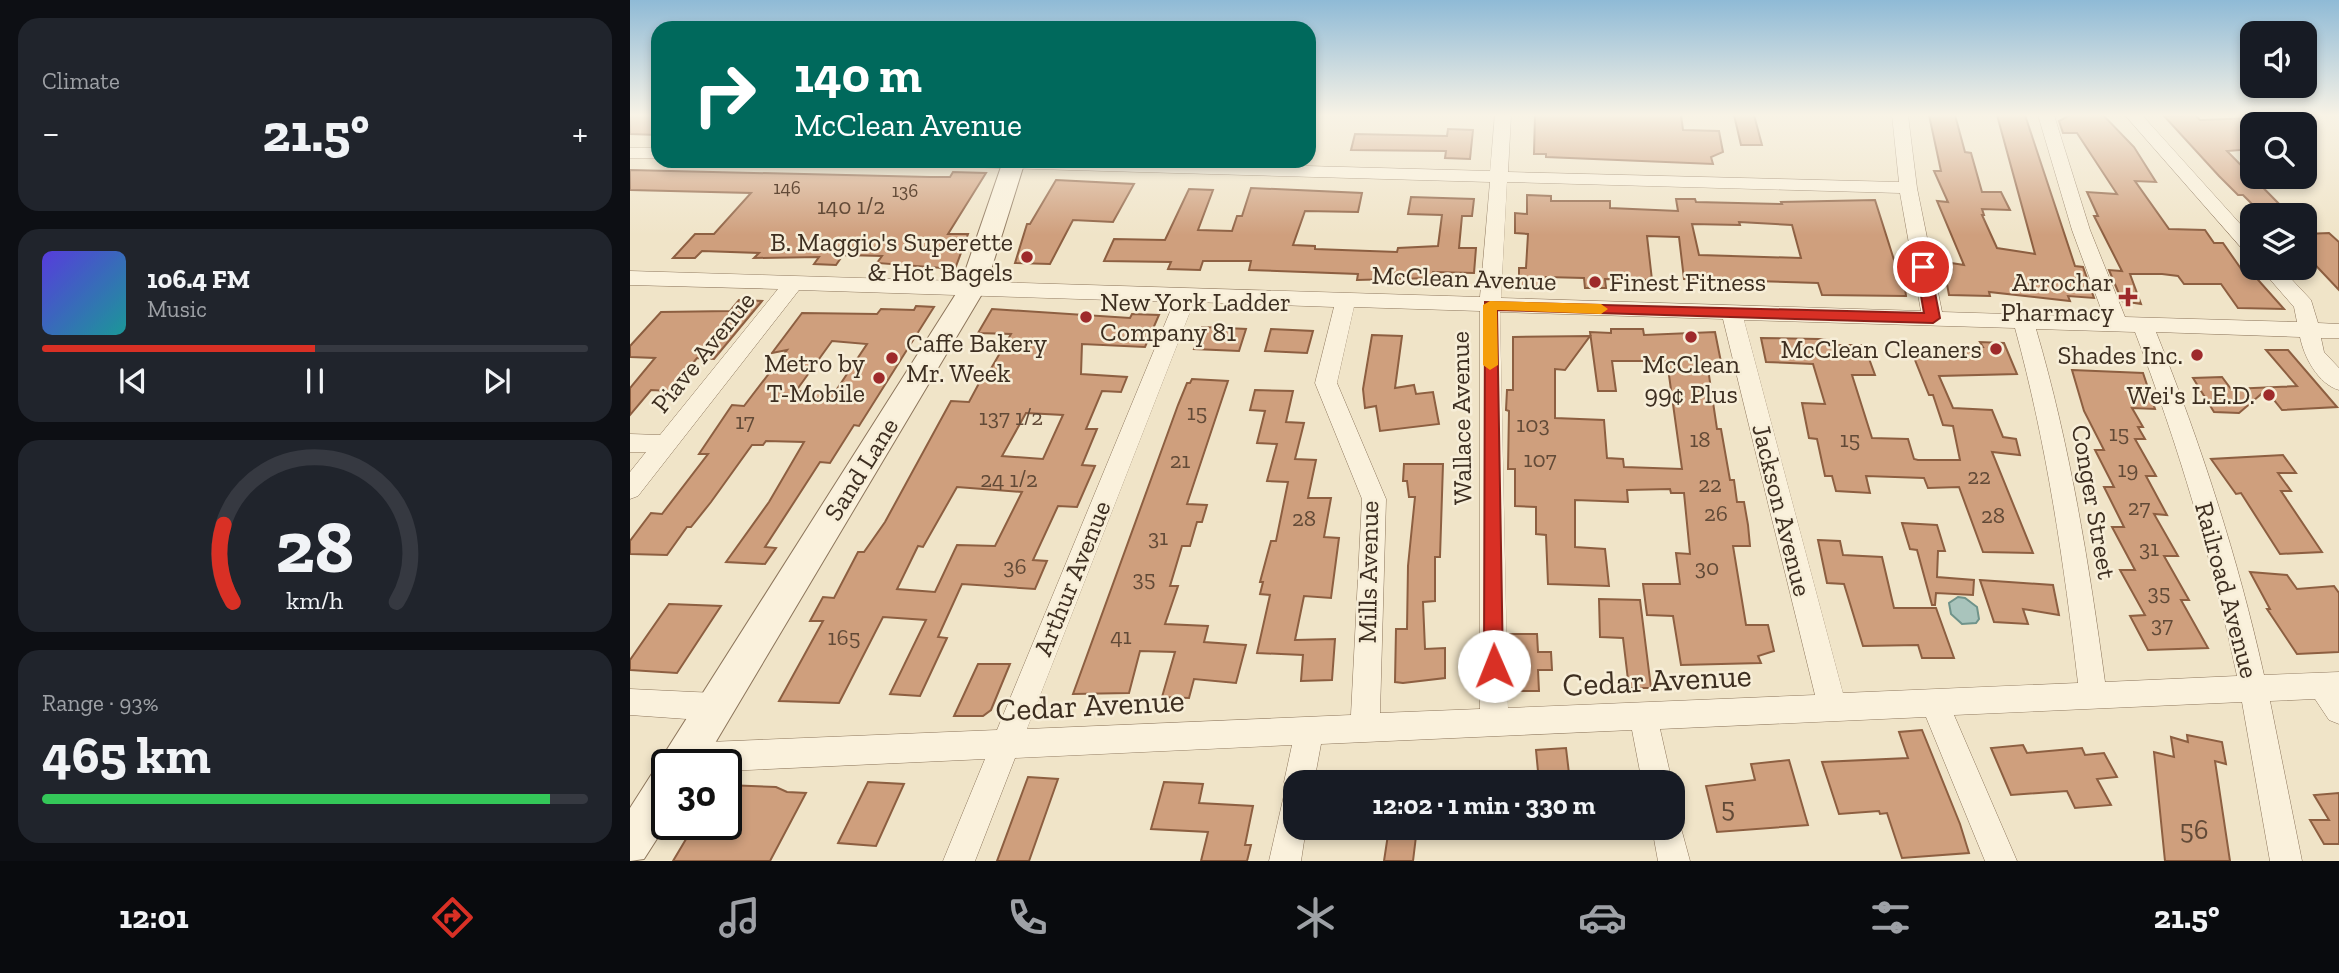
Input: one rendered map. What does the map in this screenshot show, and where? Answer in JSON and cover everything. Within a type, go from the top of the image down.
[{"type":"street","name":"Wallace Avenue","points":[[1494,722],[1490,305],[1500,155]]},
{"type":"street","points":[[1904,155],[1908,188],[1933,318]]},
{"type":"street","points":[[2058,155],[2081,230],[2117,324]]},
{"type":"street","points":[[2170,155],[2240,234]]},
{"type":"street","name":"Sand Lane","points":[[689,749],[972,289],[1012,168]]},
{"type":"street","points":[[1222,168],[1908,188]]},
{"type":"street","name":"McClean Avenue","points":[[630,278],[2339,331]]},
{"type":"street","points":[[2281,280],[2304,305],[2314,355],[2339,382]]},
{"type":"street","name":"Piave Avenue","points":[[630,489],[794,283]]},
{"type":"street","name":"Arthur Avenue","points":[[959,861],[1185,296]]},
{"type":"street","name":"Mills Avenue","points":[[1345,301],[1326,383],[1374,499],[1365,727]]},
{"type":"street","name":"Jackson Avenue","points":[[1732,313],[1832,707]]},
{"type":"street","name":"Conger Street","points":[[2024,321],[2046,405],[2061,484],[2093,695]]},
{"type":"street","name":"Railroad Avenue","points":[[2143,325],[2162,370],[2197,477],[2236,610],[2271,769],[2286,861]]},
{"type":"street","points":[[630,443],[666,444]]},
{"type":"street","points":[[2331,685],[2339,710]]},
{"type":"street","name":"Cedar Avenue","points":[[742,764],[1006,744],[2331,685]]},
{"type":"street","points":[[630,702],[715,707]]},
{"type":"street","points":[[1934,703],[2001,861]]},
{"type":"street","points":[[1643,715],[1654,770]]},
{"type":"street","points":[[1301,770],[1309,730]]},
{"type":"street","name":"Sand Lane","points":[[630,845],[651,811]]},
{"type":"street","points":[[1284,861],[1288,840]]},
{"type":"street","points":[[1670,840],[1674,861]]},
{"type":"water","points":[[1958,597],[1965,598],[1977,607],[1979,619],[1976,623],[1962,624],[1951,614],[1949,603]]},
{"type":"building","points":[[1445,155],[1470,155],[1470,159],[1445,158]]},
{"type":"building","points":[[1715,155],[1711,157],[1713,164],[1546,157]]},
{"type":"building","points":[[1938,155],[1972,155],[1982,192],[2001,192],[2010,210],[1982,209],[1982,215],[1997,248],[2035,254],[2008,155],[2038,155],[2075,266],[2083,267],[2094,298],[2068,296],[2070,301],[1989,292],[1990,296],[1949,295],[1944,268],[1952,269],[1951,263],[1964,265],[1937,201],[1948,202],[1934,171],[1941,171]]},
{"type":"building","points":[[2092,155],[2139,155],[2156,182],[2135,181],[2169,229],[2205,230],[2214,243],[2223,243],[2240,267],[2240,280],[2258,280],[2284,309],[2238,308],[2221,284],[2184,284],[2178,276],[2162,274],[2130,274],[2141,304],[2122,301],[2109,270],[2122,271],[2094,216],[2098,216],[2087,192],[2117,194]]},
{"type":"building","points":[[2200,155],[2231,155],[2240,164],[2240,189],[2264,189],[2278,203],[2251,203],[2243,195],[2238,195]]},
{"type":"building","points":[[630,170],[930,177],[950,177],[953,172],[986,173],[948,234],[968,234],[955,269],[877,263],[882,256],[843,255],[836,265],[814,264],[819,257],[754,258],[759,253],[702,251],[695,258],[673,258],[695,234],[714,234],[751,193],[630,190]]},
{"type":"building","points":[[1056,180],[1134,184],[1113,222],[1073,220],[1050,264],[1015,263],[1027,224],[1030,224]]},
{"type":"building","points":[[1251,188],[1362,193],[1358,212],[1305,211],[1293,245],[1315,246],[1315,249],[1397,252],[1398,248],[1438,246],[1442,215],[1408,214],[1411,197],[1474,199],[1472,216],[1462,216],[1459,248],[1476,248],[1474,273],[1433,272],[1432,278],[1357,280],[1358,274],[1249,270],[1251,261],[1203,261],[1200,270],[1168,269],[1171,262],[1104,261],[1114,239],[1165,240],[1189,189],[1213,190],[1198,230],[1232,231],[1237,216],[1242,216]]},
{"type":"building","points":[[1527,195],[1551,196],[1551,201],[1610,201],[1610,208],[1678,211],[1676,199],[1782,204],[1781,202],[1875,200],[1895,263],[1902,264],[1906,296],[1822,295],[1818,283],[1684,279],[1679,237],[1647,236],[1652,280],[1605,279],[1606,288],[1585,288],[1584,278],[1546,277],[1547,287],[1519,286],[1519,268],[1526,268],[1528,234],[1515,233],[1515,213],[1527,214]],"holes":[[[1739,222],[1792,225],[1801,258],[1699,255],[1692,224],[1740,225]]]},
{"type":"building","points":[[2329,233],[2339,242],[2339,290],[2317,267],[2317,234]]},
{"type":"building","points":[[739,300],[762,301],[714,359],[697,358],[670,391],[651,390],[630,415],[630,388],[655,358],[630,357],[630,346],[661,312],[730,311]]},
{"type":"building","points":[[916,306],[934,307],[859,426],[854,425],[830,463],[820,462],[765,547],[776,548],[765,564],[726,562],[769,502],[804,442],[766,441],[763,445],[752,445],[711,502],[691,527],[687,527],[667,555],[630,554],[630,541],[651,513],[662,514],[708,454],[699,454],[732,405],[744,406],[787,350],[772,353],[802,313],[877,314],[881,309],[914,310]],"holes":[[[832,341],[867,344],[835,392],[796,391]]]},
{"type":"building","points":[[992,309],[1130,318],[1132,314],[1159,315],[1145,347],[1082,344],[1081,374],[1127,377],[1121,392],[1102,391],[1086,429],[1097,429],[1082,465],[1095,466],[1077,507],[1058,506],[1033,560],[1047,561],[1035,589],[962,584],[938,637],[947,638],[920,696],[890,694],[926,620],[883,617],[839,703],[779,701],[823,621],[810,621],[823,597],[834,598],[858,552],[864,552],[885,522],[951,401],[969,402],[985,372],[989,372],[1011,334],[978,333]],"holes":[[[1026,413],[1063,415],[1043,459],[1002,456]],[[957,487],[1022,492],[995,546],[957,545],[935,592],[897,589],[918,546],[923,547]]]},
{"type":"building","points":[[1202,327],[1246,329],[1239,351],[1194,349]]},
{"type":"building","points":[[1271,329],[1313,331],[1307,353],[1265,351]]},
{"type":"building","points":[[1611,329],[1643,329],[1644,335],[1715,332],[1721,362],[1707,362],[1717,429],[1721,429],[1730,480],[1734,480],[1737,502],[1744,502],[1748,525],[1750,546],[1733,546],[1746,625],[1768,625],[1774,651],[1758,656],[1761,663],[1681,665],[1673,616],[1647,615],[1643,584],[1680,584],[1676,553],[1690,554],[1684,493],[1671,493],[1670,489],[1627,490],[1628,502],[1575,500],[1575,547],[1605,549],[1609,586],[1548,584],[1546,535],[1536,534],[1536,507],[1515,506],[1515,469],[1508,469],[1509,411],[1506,410],[1507,390],[1513,390],[1513,337],[1590,336],[1565,370],[1555,369],[1555,418],[1604,420],[1607,458],[1623,459],[1624,467],[1682,469],[1668,368],[1660,368],[1659,361],[1612,361],[1616,391],[1598,391],[1590,332],[1611,333]]},
{"type":"building","points":[[1372,335],[1402,336],[1395,388],[1414,385],[1416,394],[1433,392],[1439,424],[1380,431],[1376,406],[1365,408],[1363,389]]},
{"type":"building","points":[[1761,338],[1819,339],[1826,340],[1827,345],[1864,345],[1875,375],[1852,375],[1872,438],[1908,439],[1914,459],[1918,460],[1960,460],[1953,426],[1943,425],[1933,395],[1929,395],[1911,350],[1983,347],[1980,342],[2004,343],[2017,374],[1939,376],[1953,408],[1992,410],[2003,437],[2016,439],[2020,455],[1992,452],[2033,553],[1983,552],[1959,487],[1928,488],[1924,478],[1866,476],[1870,493],[1836,491],[1832,476],[1825,476],[1817,439],[1809,438],[1802,403],[1825,404],[1813,364],[1766,362]]},
{"type":"building","points":[[2266,350],[2288,350],[2337,407],[2282,410],[2266,390],[2239,413],[2214,412],[2193,378],[2222,377],[2231,389],[2297,386]]},
{"type":"building","points":[[2072,370],[2143,373],[2155,409],[2132,408],[2143,427],[2138,427],[2145,439],[2135,439],[2156,476],[2146,476],[2167,515],[2154,514],[2178,556],[2164,556],[2189,600],[2181,600],[2208,648],[2148,650],[2130,616],[2145,615],[2120,570],[2135,570],[2112,527],[2124,527],[2104,487],[2114,487],[2095,450],[2104,450],[2084,411]]},
{"type":"building","points":[[1192,379],[1228,381],[1187,504],[1207,505],[1202,522],[1197,522],[1190,546],[1182,546],[1170,586],[1178,586],[1165,624],[1208,626],[1204,642],[1246,645],[1236,683],[1194,679],[1189,698],[1162,697],[1175,652],[1140,651],[1129,693],[1073,694],[1178,405],[1187,383]]},
{"type":"building","points":[[1255,390],[1293,391],[1286,422],[1304,423],[1295,459],[1316,460],[1308,498],[1331,498],[1324,537],[1339,538],[1331,598],[1304,596],[1295,640],[1335,639],[1332,680],[1301,681],[1303,655],[1257,653],[1270,595],[1260,594],[1263,582],[1260,582],[1271,541],[1276,541],[1288,482],[1267,481],[1277,444],[1257,443],[1265,411],[1250,410]]},
{"type":"building","points":[[2283,455],[2296,473],[2278,473],[2291,491],[2281,491],[2322,552],[2280,554],[2241,493],[2236,494],[2211,459]]},
{"type":"building","points":[[1404,464],[1443,464],[1440,557],[1435,557],[1435,601],[1423,602],[1425,649],[1445,648],[1445,678],[1403,683],[1395,682],[1396,629],[1407,629],[1408,566],[1415,497],[1409,497],[1407,481],[1403,481]]},
{"type":"building","points":[[1902,523],[1937,525],[1945,551],[1938,551],[1937,577],[1974,580],[1973,595],[1936,593],[1935,605],[1932,605],[1917,550],[1910,549]]},
{"type":"building","points":[[1818,540],[1840,541],[1843,555],[1882,557],[1894,608],[1936,608],[1954,658],[1922,658],[1918,645],[1863,646],[1844,584],[1827,583]]},
{"type":"building","points":[[2250,572],[2287,575],[2297,589],[2334,586],[2339,593],[2339,652],[2297,654],[2267,609],[2270,609]]},
{"type":"building","points":[[1980,580],[2053,585],[2059,615],[2023,609],[2028,624],[1994,622]]},
{"type":"building","points":[[1599,599],[1640,600],[1651,688],[1629,688],[1623,638],[1600,637]]},
{"type":"building","points":[[669,604],[721,606],[677,673],[630,670],[630,660]]},
{"type":"building","points":[[1510,634],[1537,634],[1538,652],[1551,652],[1552,670],[1538,670],[1539,691],[1512,691]]},
{"type":"building","points":[[978,664],[1010,664],[991,710],[983,716],[954,716]]},
{"type":"building","points":[[1922,730],[1969,853],[1902,858],[1887,813],[1880,814],[1879,811],[1839,814],[1822,762],[1908,758],[1899,732]]},
{"type":"building","points":[[2187,735],[2222,742],[2226,764],[2215,761],[2230,861],[2165,861],[2154,752],[2174,757],[2171,737],[2188,742]]},
{"type":"building","points":[[2023,745],[2027,753],[2082,748],[2085,755],[2104,753],[2117,777],[2097,779],[2111,805],[2075,808],[2067,791],[2011,795],[1991,748]]},
{"type":"building","points":[[1566,748],[1569,770],[1538,770],[1536,750]]},
{"type":"building","points":[[1789,760],[1808,825],[1717,832],[1706,786],[1755,780],[1751,764]]},
{"type":"building","points":[[1028,777],[1058,779],[1029,861],[997,861]]},
{"type":"building","points":[[868,782],[904,784],[876,846],[838,843]]},
{"type":"building","points":[[1164,782],[1203,784],[1199,803],[1253,806],[1245,845],[1251,845],[1247,861],[1201,861],[1208,832],[1151,829]]},
{"type":"building","points":[[742,786],[776,787],[787,792],[806,793],[770,861],[673,861],[685,840],[742,840]]},
{"type":"building","points":[[2339,793],[2339,844],[2324,844],[2310,820],[2329,820],[2314,795]]},
{"type":"building","points":[[1387,840],[1416,840],[1413,861],[1384,861]]},
{"type":"slow traffic","points":[[1490,365],[1490,305],[1601,309]]},
{"type":"place","name":"B. Maggio's Superette & Hot Bagels","points":[[1027,257]]},
{"type":"place","name":"Finest Fitness","points":[[1595,282]]},
{"type":"place","name":"Arrochar Pharmacy","points":[[2128,297]]},
{"type":"place","name":"New York Ladder Company 81","points":[[1086,317]]},
{"type":"place","name":"McClean 99¢ Plus","points":[[1691,337]]},
{"type":"place","name":"McClean Cleaners","points":[[1996,349]]},
{"type":"place","name":"Shades Inc.","points":[[2197,355]]},
{"type":"place","name":"Caffe Bakery Mr. Week","points":[[892,358]]},
{"type":"place","name":"Metro by T-Mobile","points":[[879,378]]},
{"type":"place","name":"Wei's L.E.D.","points":[[2269,395]]},
{"type":"route","points":[[1494,666],[1490,305],[1933,318],[1923,267]]}]
